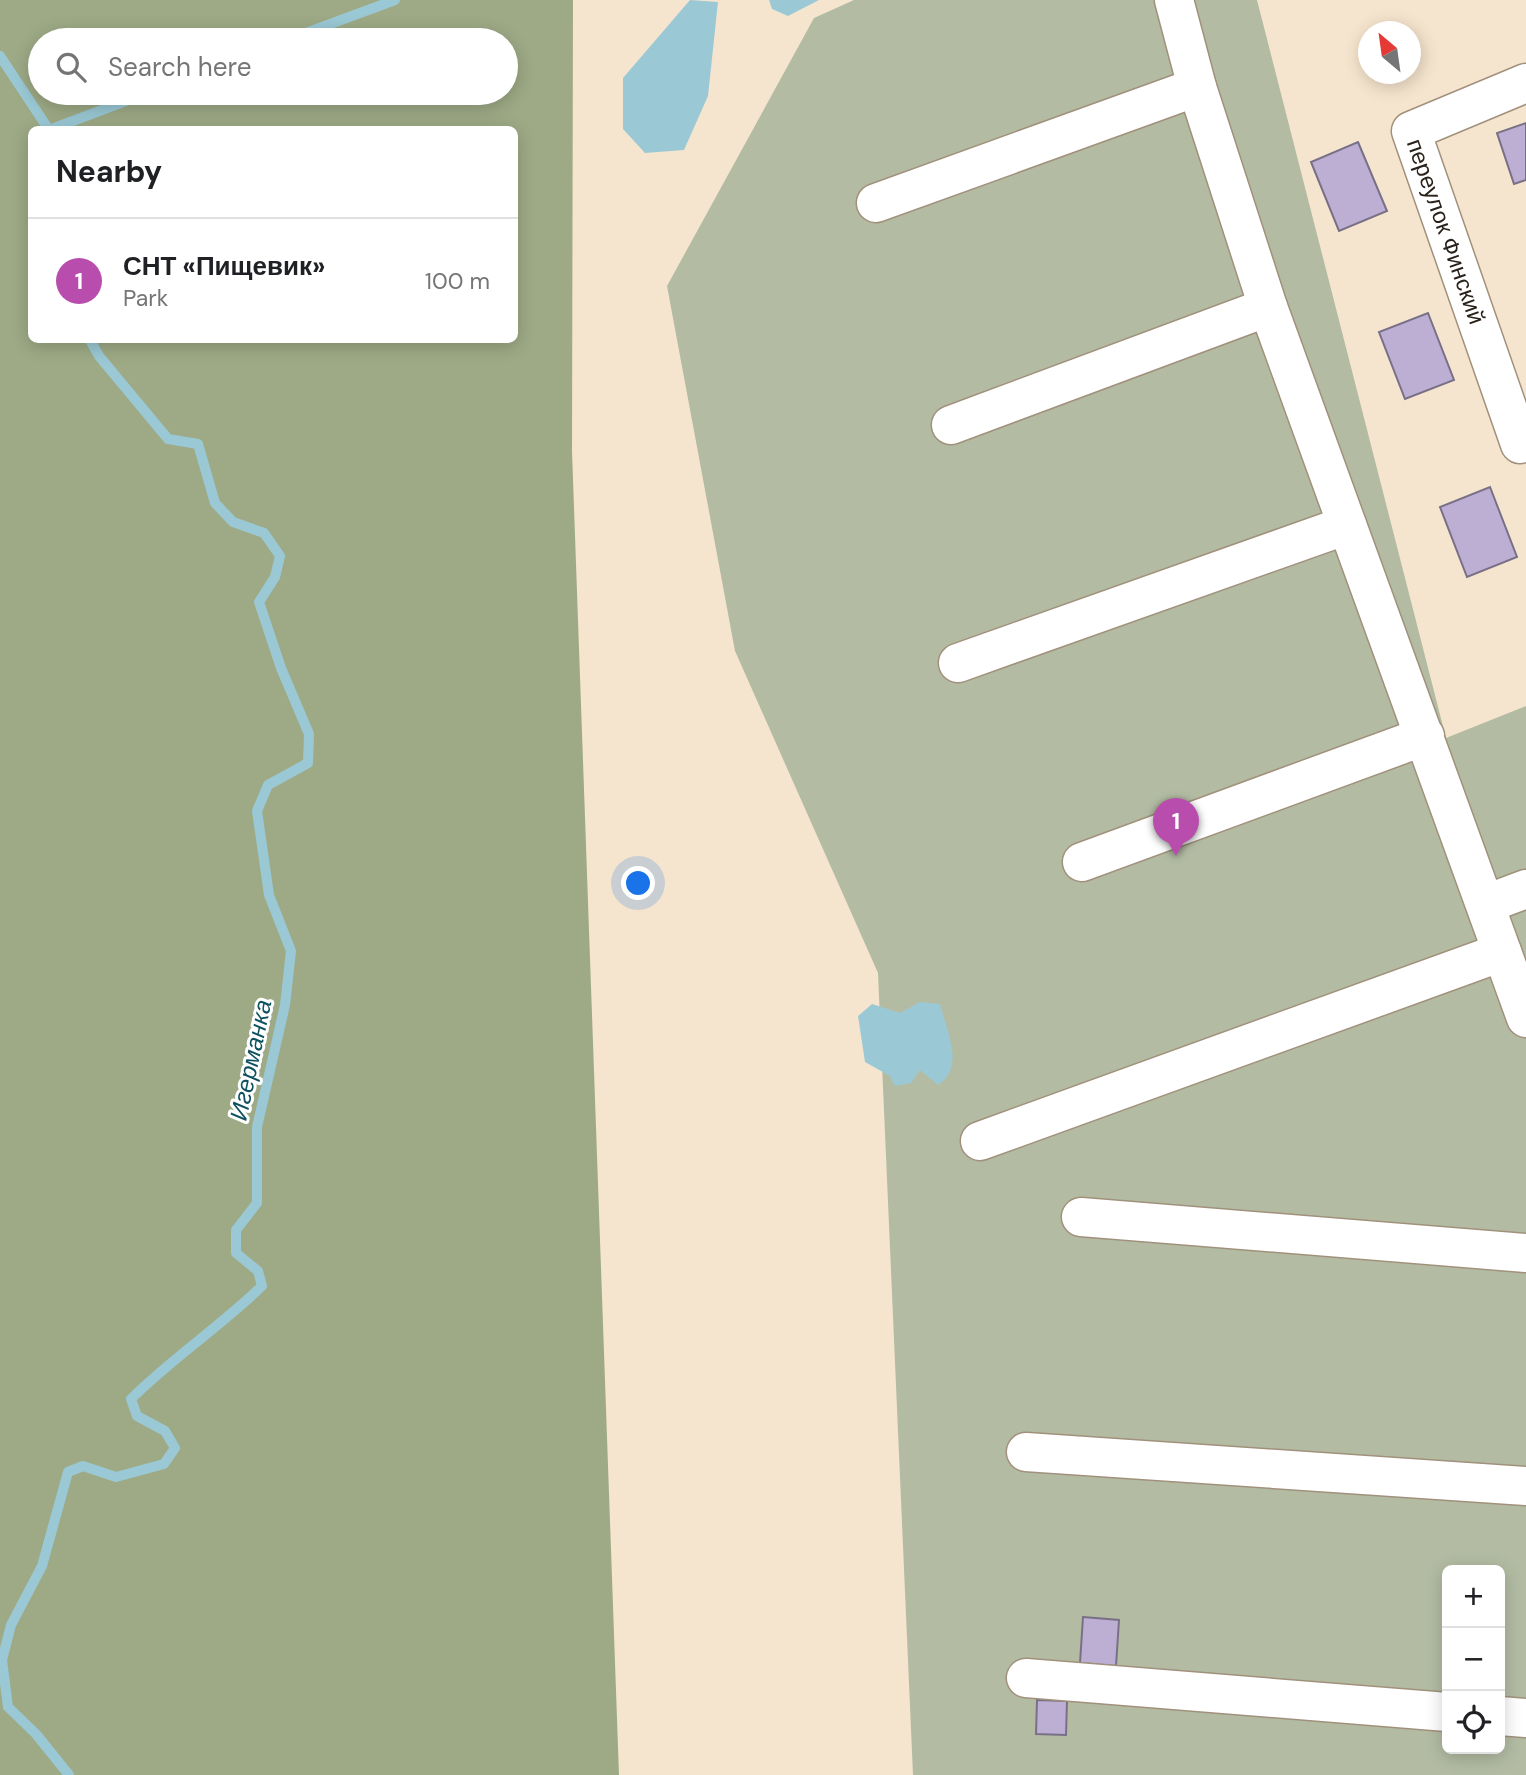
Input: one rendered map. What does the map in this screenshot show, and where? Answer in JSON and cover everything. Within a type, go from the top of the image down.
[{"type":"street","points":[[1174,0],[1197,86],[1268,307],[1526,1018]]},
{"type":"street","name":"переулок Финский","points":[[1526,83],[1410,131],[1520,444],[1526,442]]},
{"type":"street","points":[[876,203],[1197,86]]},
{"type":"street","points":[[951,425],[1268,307]]},
{"type":"street","points":[[958,663],[1347,526]]},
{"type":"street","points":[[1083,862],[1425,736]]},
{"type":"street","points":[[1486,904],[1526,889]]},
{"type":"street","points":[[980,1141],[1502,952]]},
{"type":"street","points":[[1081,1217],[1526,1253]]},
{"type":"street","points":[[1027,1452],[1526,1486]]},
{"type":"street","points":[[1026,1678],[1442,1712]]},
{"type":"street","points":[[1505,1716],[1526,1718]]},
{"type":"green space","points":[[0,0],[573,0],[572,451],[619,1775],[0,1775]]},
{"type":"green space","points":[[854,0],[1257,0],[1446,738],[1526,706],[1526,1775],[913,1775],[878,973],[735,651],[667,286],[814,18]]},
{"type":"water","points":[[690,0],[718,2],[708,96],[684,150],[645,153],[623,129],[623,78]]},
{"type":"water","points":[[769,0],[819,0],[788,16],[772,9]]},
{"type":"water","points":[[920,1002],[940,1004],[952,1048],[951,1068],[938,1085],[920,1070],[911,1083],[895,1086],[890,1076],[865,1062],[858,1016],[872,1004],[900,1013]]},
{"type":"building","points":[[1526,123],[1526,180],[1514,184],[1497,133]]},
{"type":"building","points":[[1358,142],[1387,211],[1339,231],[1311,162]]},
{"type":"building","points":[[1428,313],[1454,380],[1405,399],[1379,332]]},
{"type":"building","points":[[1490,487],[1517,557],[1467,577],[1440,507]]},
{"type":"building","points":[[1083,1617],[1119,1620],[1116,1666],[1080,1663]]},
{"type":"building","points":[[1037,1700],[1067,1701],[1066,1735],[1036,1734]]},
{"type":"waterway","points":[[319,28],[395,0]]},
{"type":"waterway","name":"Игерманка","points":[[0,56],[28,98]]},
{"type":"waterway","name":"Игерманка","points":[[32,105],[46,126]]},
{"type":"waterway","points":[[60,126],[115,105]]},
{"type":"waterway","name":"Игерманка","points":[[69,1775],[36,1734],[8,1707],[2,1660],[11,1625],[42,1566],[68,1472],[83,1466],[116,1477],[164,1464],[175,1448],[165,1431],[137,1416],[131,1399],[262,1286],[258,1271],[236,1253],[236,1230],[257,1203],[257,1127],[285,1005],[291,951],[269,895],[257,811],[268,785],[308,763],[309,734],[281,668],[259,602],[275,577],[280,556],[264,533],[233,522],[215,503],[198,444],[168,439],[99,356],[92,343]]},
{"type":"place","name":"СНТ «Пищевик»","points":[[1176,856]]}]
